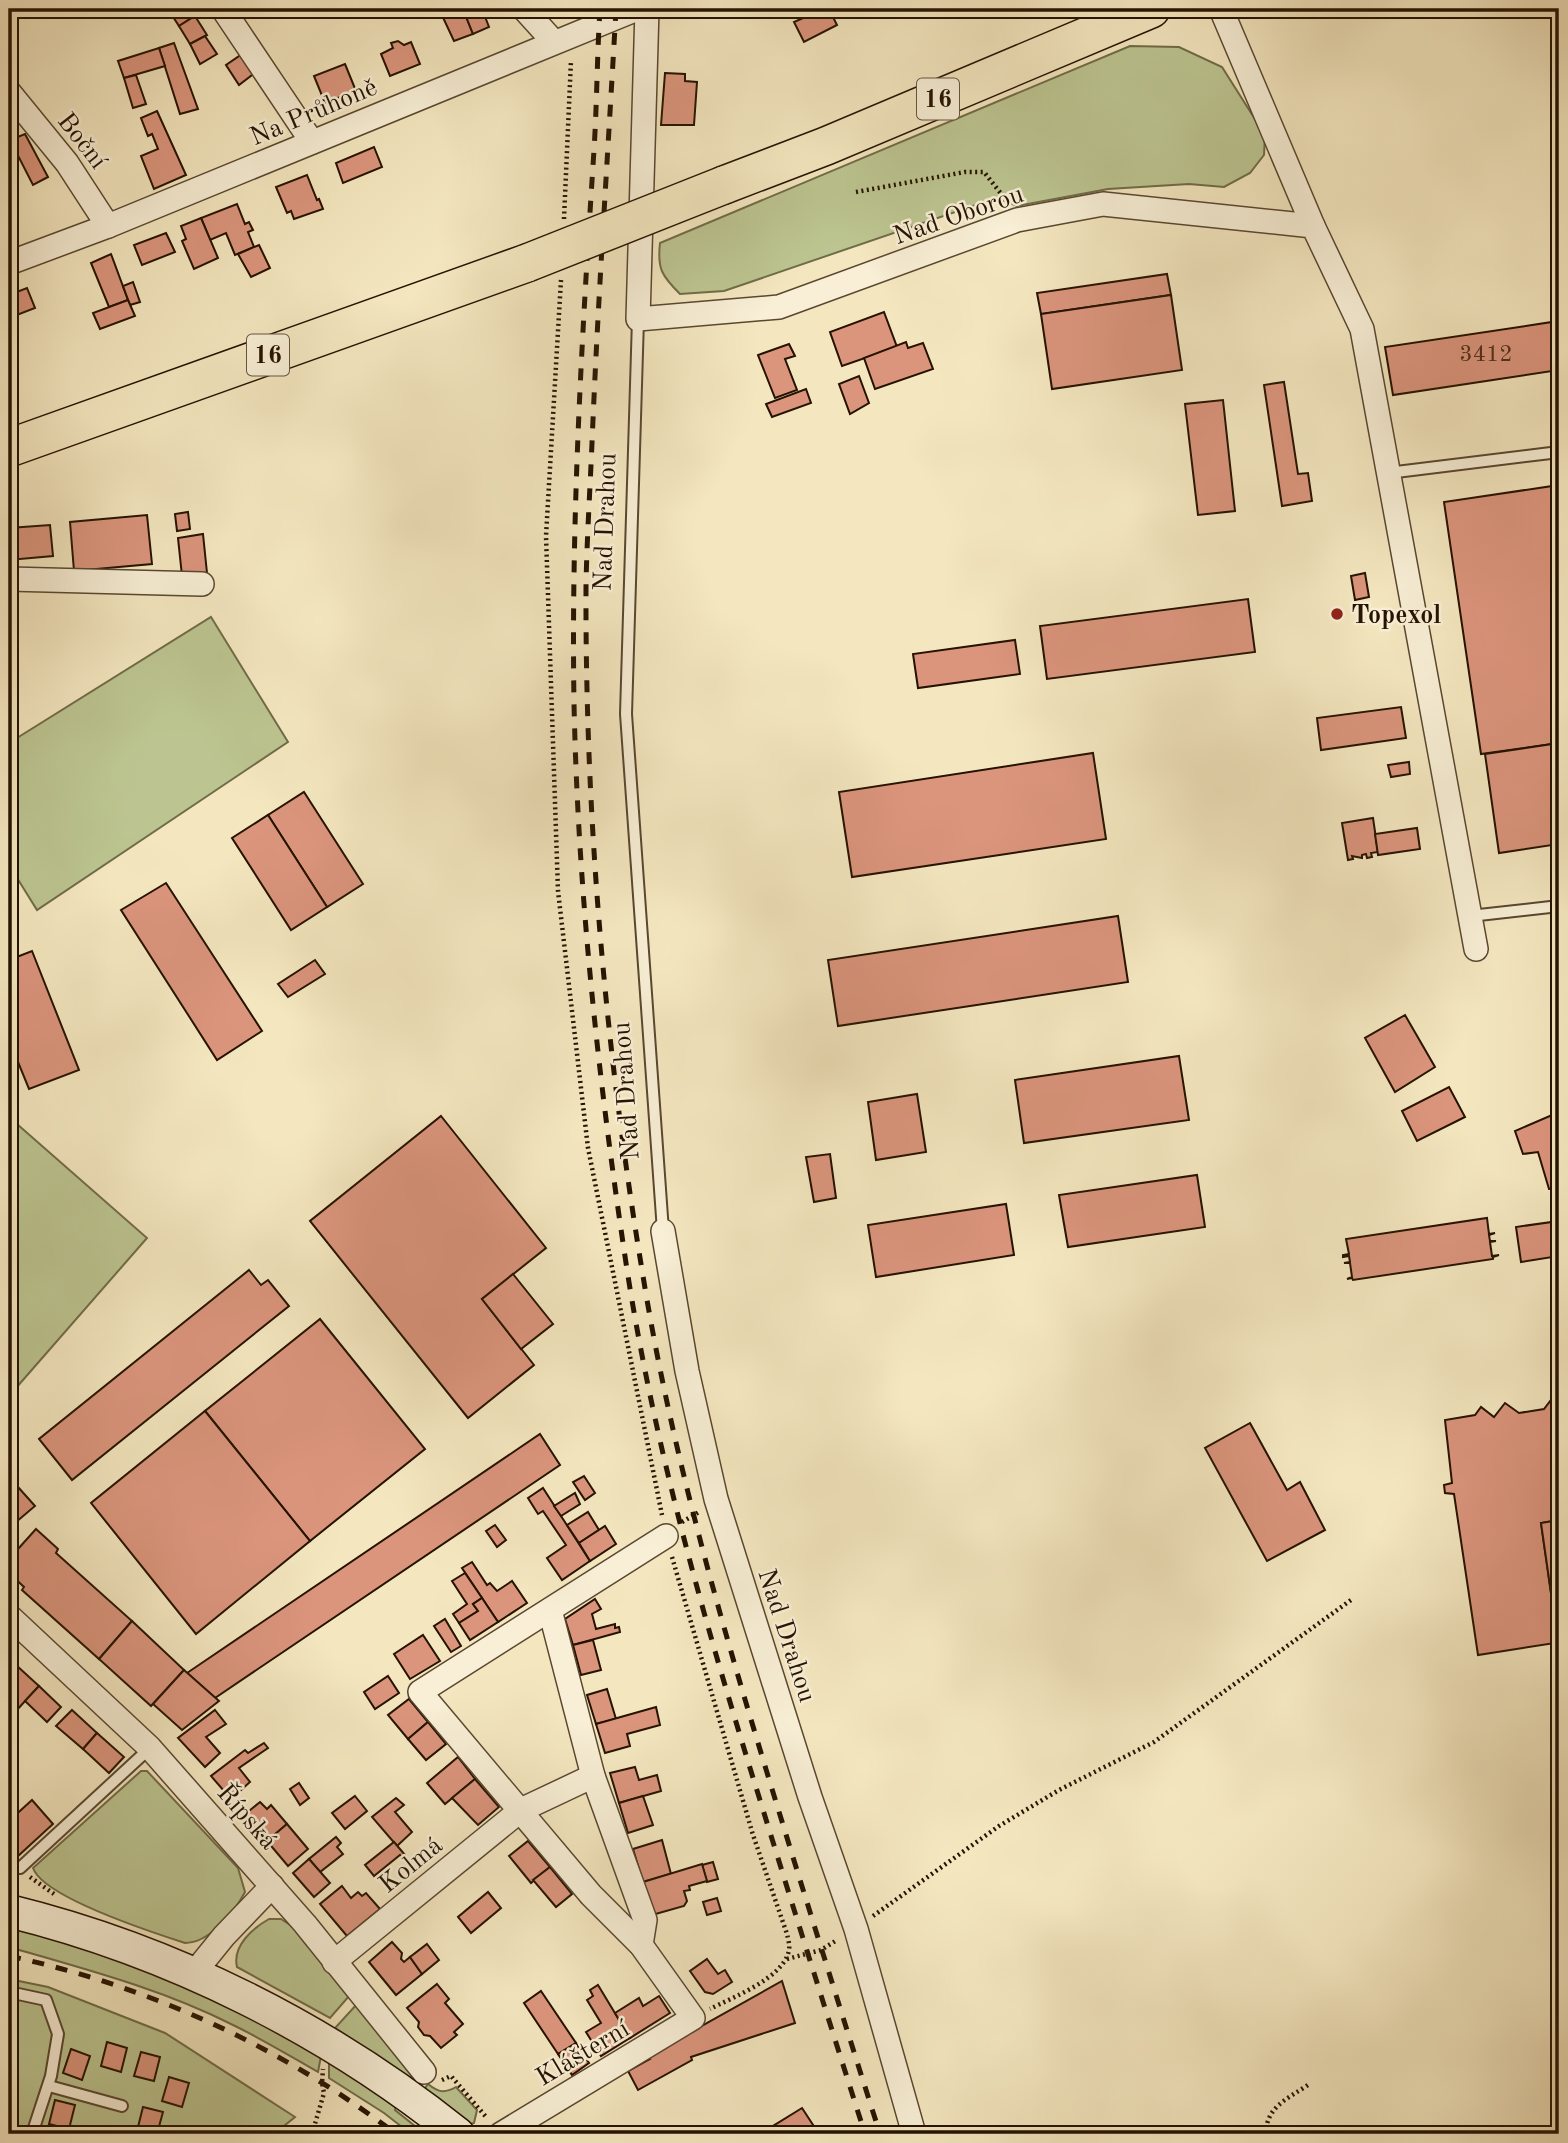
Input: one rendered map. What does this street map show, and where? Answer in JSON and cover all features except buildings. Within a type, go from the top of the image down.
[{"type":"main road","name":"16","points":[[9,448],[527,263],[826,146],[1151,9]]},
{"type":"street","points":[[223,9],[312,142]]},
{"type":"street","points":[[524,9],[563,38]]},
{"type":"street","name":"Na Průhoně","points":[[9,263],[107,226],[637,9]]},
{"type":"street","name":"Nad Drahou","points":[[638,319],[647,9]]},
{"type":"street","points":[[1220,9],[1313,226],[1362,329],[1476,948]]},
{"type":"street","name":"Boční","points":[[9,92],[67,163],[107,226]]},
{"type":"street","name":"Nad Oborou","points":[[638,319],[779,307],[1017,220],[1103,204],[1313,226]]},
{"type":"street","points":[[9,579],[202,584]]},
{"type":"street","name":"Nad Drahou","points":[[663,1231],[687,1371],[716,1499],[810,1797],[856,1929],[914,2134]]},
{"type":"street","points":[[666,1536],[420,1692],[591,1895],[641,1945],[693,2018]]},
{"type":"street","points":[[550,1610],[593,1776],[645,1920],[641,1945]]},
{"type":"street","name":"Řípská","points":[[9,1616],[150,1748],[305,1924],[424,2072]]},
{"type":"street","name":"Kolmá","points":[[334,1962],[521,1810],[593,1776]]},
{"type":"street","points":[[194,1973],[224,1936],[272,1886]]},
{"type":"street","points":[[9,1911],[116,1942],[194,1973],[331,2044],[435,2115],[458,2134]]},
{"type":"street","name":"Klášterní","points":[[497,2129],[693,2018]]},
{"type":"lane","name":"Nad Drahou","points":[[638,319],[626,714],[663,1231]]},
{"type":"lane","points":[[1388,473],[1559,452]]},
{"type":"lane","points":[[1470,916],[1559,906]]},
{"type":"lane","points":[[20,1868],[150,1748]]},
{"type":"lane","points":[[9,1992],[46,2000],[58,2034],[48,2086],[32,2134]]},
{"type":"lane","points":[[48,2086],[122,2106]]},
{"type":"path","points":[[563,38],[563,224]]},
{"type":"path","points":[[856,192],[965,172],[984,172],[1003,195],[1017,220]]},
{"type":"path","points":[[561,278],[546,536],[558,891],[589,1148],[666,1536],[753,1835],[790,1948],[786,1959],[772,1976],[693,2018]]},
{"type":"path","points":[[666,1536],[680,1523],[702,1511],[716,1499]]},
{"type":"path","points":[[786,1959],[821,1950],[856,1929],[999,1826],[1059,1790],[1154,1742],[1351,1600]]},
{"type":"path","points":[[312,2134],[324,2093],[321,2083],[331,2044]]},
{"type":"path","points":[[424,2072],[442,2080],[451,2076],[497,2129]]},
{"type":"path","points":[[1266,2134],[1266,2122],[1275,2107],[1308,2085]]},
{"type":"green space","points":[[1130,46],[1179,47],[1222,67],[1265,135],[1264,155],[1250,173],[1224,187],[1189,184],[1108,189],[1017,206],[996,198],[724,291],[680,294],[662,272],[660,243]]},
{"type":"green space","points":[[211,617],[288,742],[37,910],[9,865],[9,743]]},
{"type":"green space","points":[[9,1117],[147,1238],[9,1396]]},
{"type":"green space","points":[[141,1771],[147,1771],[238,1868],[245,1892],[220,1925],[194,1942],[185,1943],[77,1902],[41,1879],[33,1868]]},
{"type":"green space","points":[[269,1919],[281,1919],[298,1930],[350,1995],[330,2018],[237,1967],[236,1959],[245,1938]]},
{"type":"green space","points":[[9,1924],[84,1945],[220,1999],[321,2056],[318,2072],[244,2030],[179,2001],[123,1981],[9,1947]]},
{"type":"green space","points":[[9,1979],[48,1987],[165,2033],[295,2117],[274,2134],[9,2134]]},
{"type":"green space","points":[[357,2004],[415,2072],[409,2079],[335,2028]]},
{"type":"green space","points":[[329,2060],[396,2106],[395,2110],[425,2134],[411,2134],[384,2113],[329,2078]]},
{"type":"green space","points":[[428,2084],[441,2091],[456,2087],[477,2110],[474,2123],[471,2124],[423,2091]]},
{"type":"railway","points":[[600,9],[578,426],[574,565],[576,775],[585,919],[599,1062],[628,1276],[669,1480],[704,1614],[865,2134]]},
{"type":"railway","points":[[616,9],[586,584],[589,758],[594,844],[618,1104],[643,1276],[684,1475],[718,1607],[756,1737],[880,2134]]},
{"type":"railway","points":[[9,1956],[112,1984],[212,2024],[307,2074],[396,2134]]},
{"type":"place","name":"Topexol","points":[[1337,614]]}]
